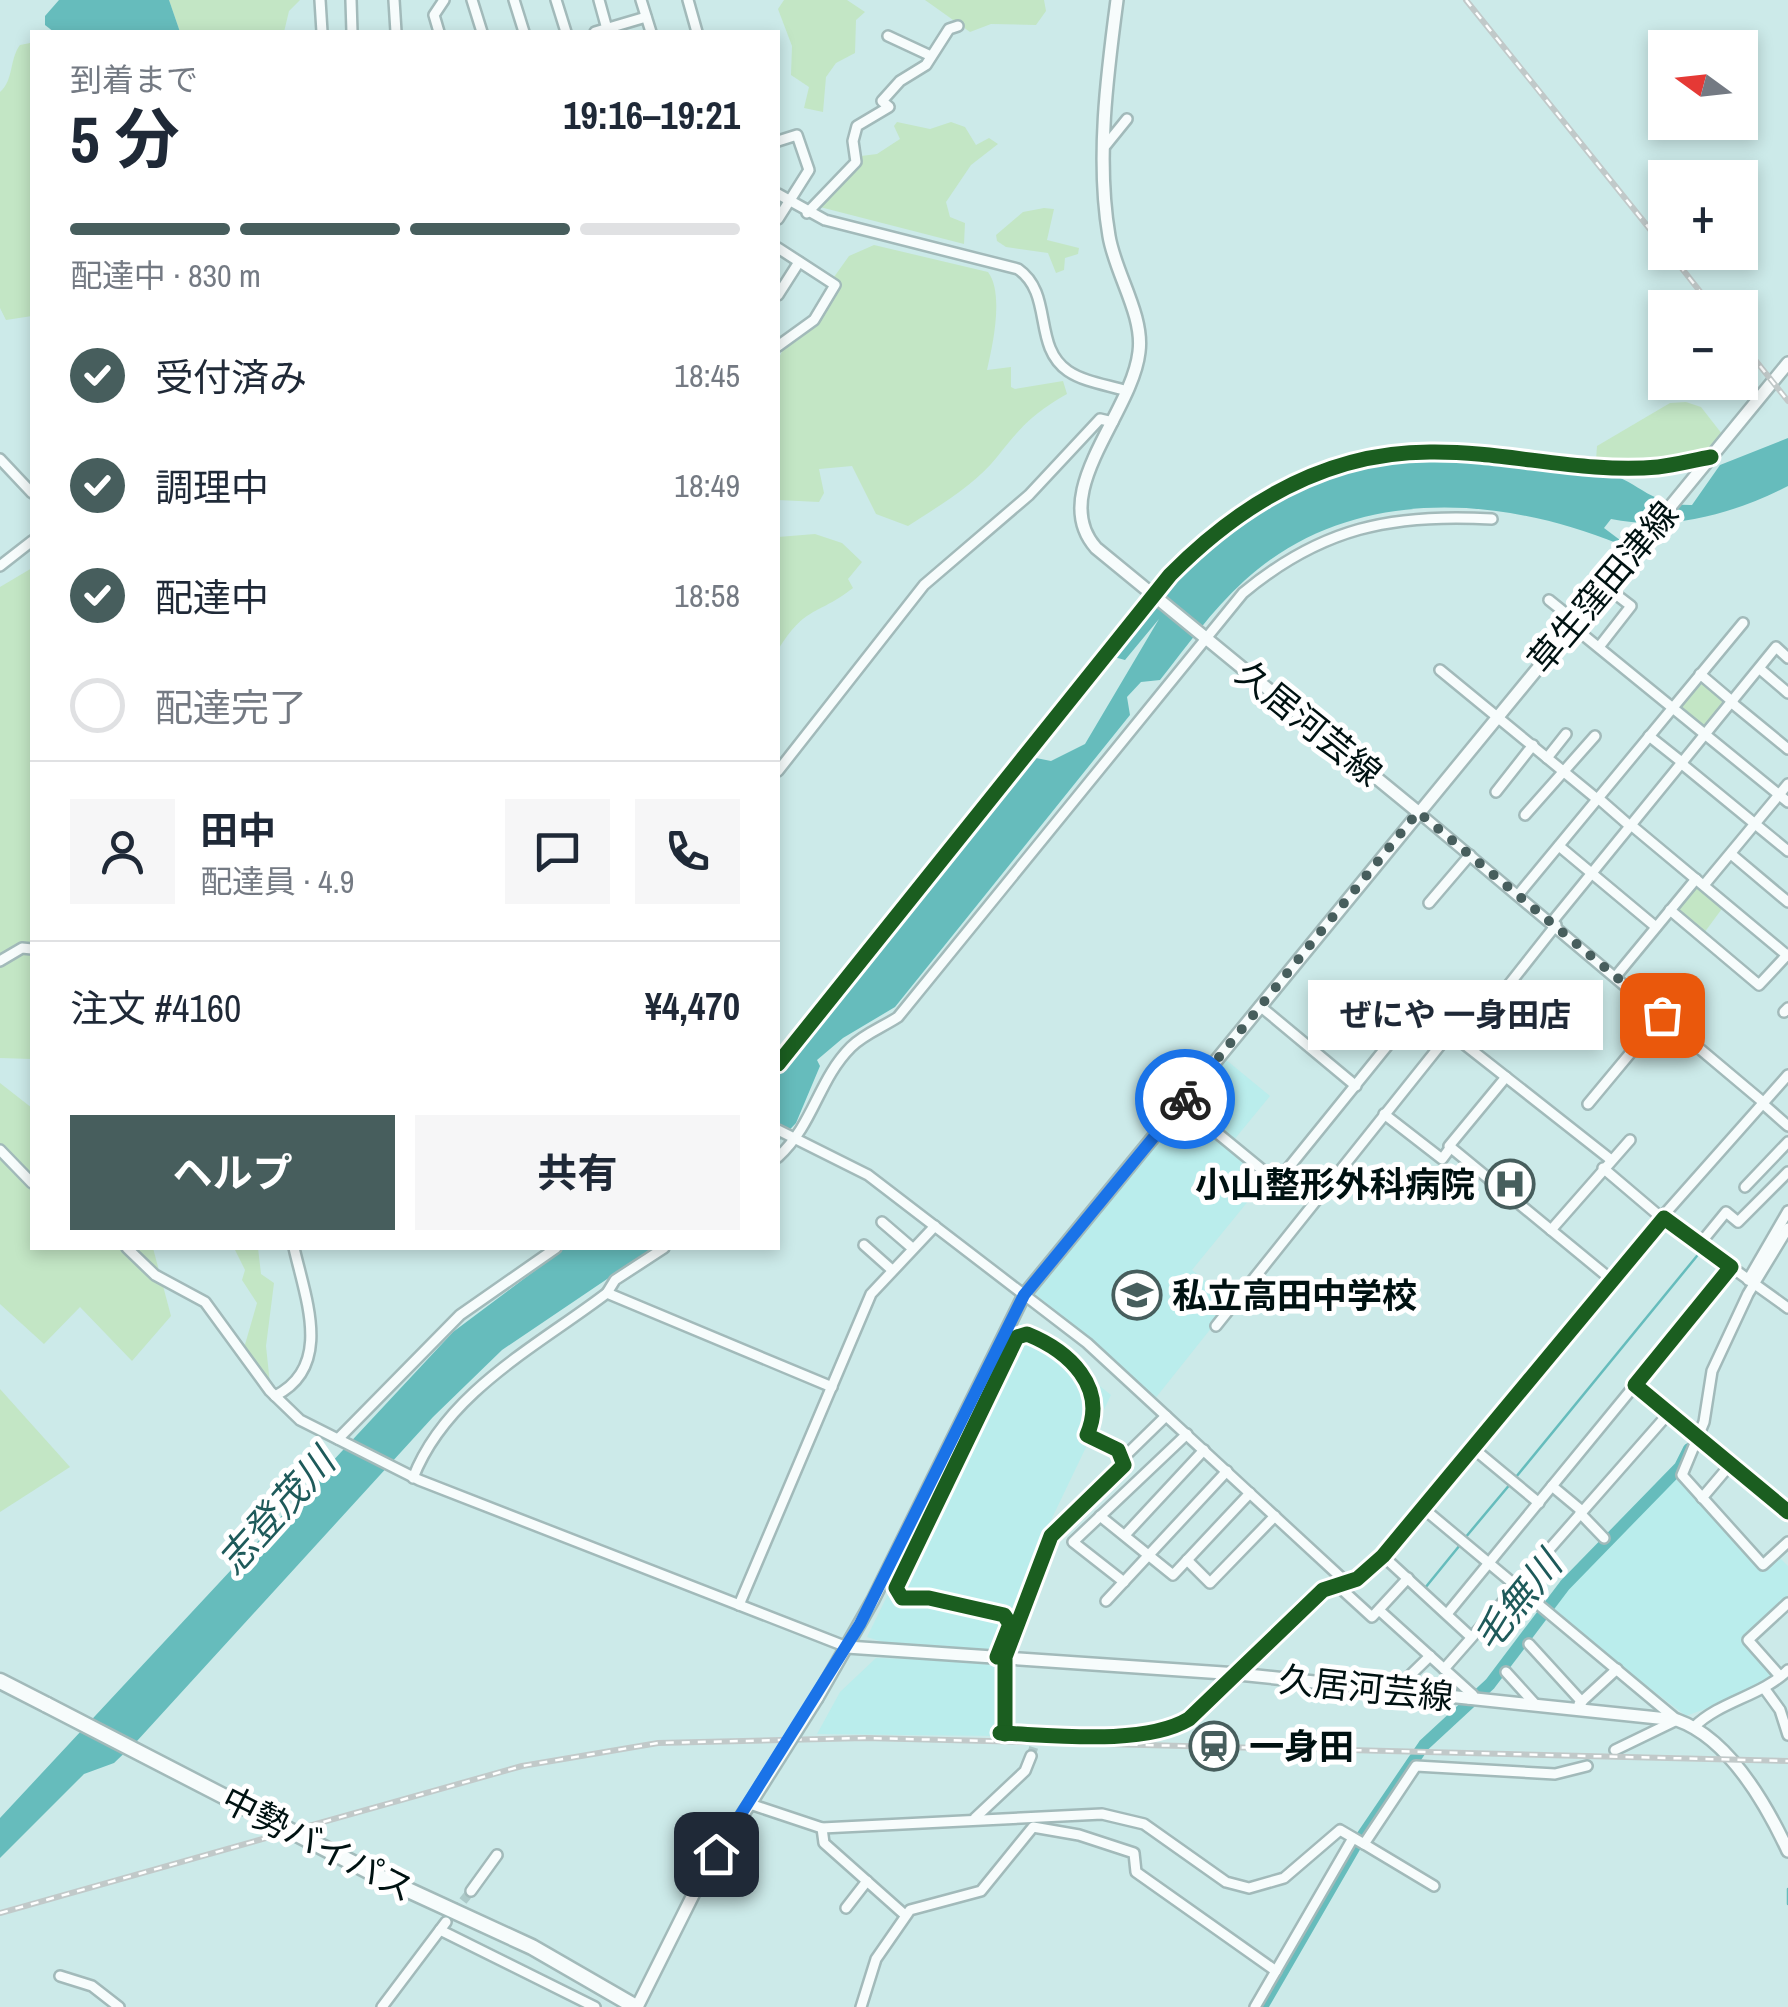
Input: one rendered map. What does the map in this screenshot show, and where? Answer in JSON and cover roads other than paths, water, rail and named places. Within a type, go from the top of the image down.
[{"type":"highway","name":"中勢バイパス","points":[[0,1681],[382,1878],[532,1948],[636,2007]]},
{"type":"main road","name":"久居河芸線","points":[[1117,0],[1106,145],[1109,238],[1117,274],[1140,334],[1138,361],[1084,487],[1079,520],[1096,548],[1418,812]]},
{"type":"main road","name":"草生窪田津線","points":[[1418,812],[1788,363]]},
{"type":"main road","points":[[636,2007],[705,1871],[847,1648],[1024,1295],[1418,812]]},
{"type":"main road","name":"久居河芸線","points":[[847,1648],[1238,1674],[1475,1700],[1578,1706],[1676,1720],[1694,1727],[1730,1760],[1787,1845]]},
{"type":"street","points":[[320,0],[322,30]]},
{"type":"street","points":[[351,0],[352,30]]},
{"type":"street","points":[[394,0],[396,30]]},
{"type":"street","points":[[438,30],[434,15],[444,0]]},
{"type":"street","points":[[472,0],[481,30]]},
{"type":"street","points":[[514,0],[523,30]]},
{"type":"street","points":[[556,0],[565,30]]},
{"type":"street","points":[[599,0],[607,29]]},
{"type":"street","points":[[641,0],[650,30]]},
{"type":"street","points":[[688,0],[697,30]]},
{"type":"street","points":[[603,30],[646,17]]},
{"type":"street","points":[[807,213],[856,162],[853,140],[857,126],[888,107],[882,101],[891,88],[926,65],[949,29],[958,26]]},
{"type":"street","points":[[888,36],[931,56]]},
{"type":"street","points":[[1106,145],[1127,118]]},
{"type":"street","points":[[780,140],[796,136],[810,170],[780,216]]},
{"type":"street","points":[[780,196],[807,213],[1018,269],[1038,292],[1048,343],[1056,361],[1078,377],[1127,391]]},
{"type":"street","points":[[780,249],[835,286],[814,320],[780,345]]},
{"type":"street","points":[[780,292],[799,262]]},
{"type":"street","points":[[780,768],[924,585],[1029,495],[1100,418],[1113,422]]},
{"type":"street","points":[[780,1062],[1154,596],[1204,541],[1274,490],[1361,460],[1434,452],[1645,467],[1707,462]]},
{"type":"street","points":[[0,459],[30,491]]},
{"type":"street","points":[[780,1155],[796,1138],[839,1061],[859,1040],[898,1017],[1204,637],[1251,586],[1341,533],[1430,515],[1492,518]]},
{"type":"street","points":[[0,566],[30,543]]},
{"type":"street","points":[[1599,647],[1631,606],[1605,586]]},
{"type":"street","points":[[1549,600],[1599,647],[1784,798]]},
{"type":"street","points":[[1518,895],[1742,623]]},
{"type":"street","points":[[1463,1043],[1592,874],[1776,647],[1787,656]]},
{"type":"street","points":[[1760,669],[1788,692]]},
{"type":"street","points":[[1440,670],[1788,955],[1759,985],[1670,910]]},
{"type":"street","points":[[1700,674],[1788,750]]},
{"type":"street","points":[[1547,758],[1566,734]]},
{"type":"street","points":[[1526,815],[1595,736]]},
{"type":"street","points":[[1649,736],[1788,852]]},
{"type":"street","points":[[1496,792],[1533,746]]},
{"type":"street","points":[[1616,976],[1670,910],[1784,798],[1788,784]]},
{"type":"street","points":[[1418,812],[1662,1015],[1788,1126]]},
{"type":"street","points":[[1559,846],[1656,927]]},
{"type":"street","points":[[1731,854],[1788,902]]},
{"type":"street","points":[[1428,903],[1470,855]]},
{"type":"street","points":[[0,961],[19,950],[30,949]]},
{"type":"street","points":[[1182,1104],[1277,1182],[1426,998]]},
{"type":"street","points":[[1260,1006],[1356,1086]]},
{"type":"street","points":[[1588,1104],[1662,1015]]},
{"type":"street","points":[[1216,1326],[1450,1033],[1607,1164],[1662,1218],[1788,1308]]},
{"type":"street","points":[[1001,1657],[1051,1536],[1124,1465],[1118,1450],[1087,1434],[1094,1402],[1084,1374],[1037,1338],[1018,1336],[896,1591],[907,1599],[929,1598],[1004,1615],[1010,1624],[1001,1657],[1002,1734],[1090,1735],[1175,1728],[1238,1674],[1316,1596],[1357,1579],[1384,1556],[1662,1218],[1788,1075]]},
{"type":"street","points":[[1384,1114],[1442,1158],[1506,1077]]},
{"type":"street","points":[[780,1131],[868,1175],[1087,1343],[1275,1516],[1372,1617],[1408,1578]]},
{"type":"street","points":[[1551,1230],[1630,1140]]},
{"type":"street","points":[[1745,1187],[1788,1142]]},
{"type":"street","points":[[1451,1147],[1613,1281]]},
{"type":"street","points":[[0,1150],[30,1181]]},
{"type":"street","points":[[1288,1169],[1321,1197]]},
{"type":"street","points":[[1699,1246],[1726,1212],[1738,1222],[1788,1172]]},
{"type":"street","points":[[1788,1211],[1712,1371],[1682,1475],[1764,1565],[1788,1542]]},
{"type":"street","points":[[882,1222],[912,1247]]},
{"type":"street","points":[[739,1606],[871,1294],[935,1226]]},
{"type":"street","points":[[1752,1282],[1788,1228]]},
{"type":"street","points":[[864,1244],[891,1269]]},
{"type":"street","points":[[130,1250],[155,1275],[205,1302],[286,1411],[396,1471],[847,1648]]},
{"type":"street","points":[[275,1396],[296,1386],[314,1348],[294,1250]]},
{"type":"street","points":[[339,1440],[460,1315],[553,1250]]},
{"type":"street","points":[[413,1478],[424,1455],[476,1392],[522,1351],[661,1250]]},
{"type":"street","points":[[1447,1614],[1731,1267]]},
{"type":"street","points":[[607,1292],[832,1387]]},
{"type":"street","points":[[1636,1385],[1788,1512]]},
{"type":"street","points":[[1444,1669],[1669,1413]]},
{"type":"street","points":[[1122,1458],[1166,1416]]},
{"type":"street","points":[[1124,1582],[1073,1542],[1187,1434]]},
{"type":"street","points":[[1474,1449],[1538,1502]]},
{"type":"street","points":[[1125,1535],[1204,1450]]},
{"type":"street","points":[[1702,1498],[1730,1465]]},
{"type":"street","points":[[1106,1601],[1228,1472]]},
{"type":"street","points":[[1552,1486],[1604,1538]]},
{"type":"street","points":[[1100,1516],[1173,1575],[1250,1492]]},
{"type":"street","points":[[1424,1510],[1676,1720],[1614,1750]]},
{"type":"street","points":[[1187,1560],[1210,1583],[1275,1516]]},
{"type":"street","points":[[1777,1552],[1788,1564]]},
{"type":"street","points":[[1384,1556],[1471,1637]]},
{"type":"street","points":[[1694,1727],[1710,1712],[1764,1688],[1784,1673],[1748,1640],[1788,1604]]},
{"type":"street","points":[[1378,1610],[1475,1700]]},
{"type":"street","points":[[1528,1644],[1578,1706],[1618,1670]]},
{"type":"street","points":[[1395,1690],[1430,1656]]},
{"type":"street","points":[[1506,1672],[1536,1705]]},
{"type":"street","points":[[1764,1688],[1788,1732]]},
{"type":"street","points":[[972,1820],[1025,1771],[1031,1756]]},
{"type":"street","points":[[1255,2007],[1358,1841],[1416,1766],[1555,1774],[1587,1766]]},
{"type":"street","points":[[752,1800],[822,1828],[1102,1814],[1138,1822],[1226,1882],[1250,1888],[1284,1878],[1340,1830],[1434,1886]]},
{"type":"street","points":[[862,2007],[876,1959],[905,1915],[932,1901],[982,1891],[1038,1816]]},
{"type":"street","points":[[1033,1827],[1078,1835],[1134,1853],[1136,1872],[1276,1971]]},
{"type":"street","points":[[822,1828],[824,1844],[905,1915]]},
{"type":"street","points":[[470,1892],[497,1855]]},
{"type":"street","points":[[846,1908],[868,1881]]},
{"type":"street","points":[[382,2007],[443,1926],[596,2007]]},
{"type":"street","points":[[60,1976],[92,1986],[119,2007]]},
{"type":"waterway","points":[[1516,1477],[1701,1251]]},
{"type":"waterway","name":"毛無川","points":[[1262,2007],[1354,1848],[1424,1745],[1490,1684],[1565,1585],[1680,1467],[1689,1449]]},
{"type":"waterway","points":[[1465,1538],[1511,1483]]},
{"type":"waterway","points":[[1425,1588],[1460,1545]]},
{"type":"waterway","points":[[1788,1889],[1788,1904]]},
{"type":"tunnel","points":[[1031,1756],[1038,1734]]},
{"type":"tunnel","points":[[446,1922],[471,1891]]},
{"type":"railway","points":[[1466,0],[1648,227]]},
{"type":"railway","points":[[1683,270],[1699,290]]},
{"type":"railway","points":[[1758,364],[1788,401]]},
{"type":"railway","points":[[0,1913],[522,1766],[658,1743],[865,1738],[1788,1761]]},
{"type":"place","name":"ぜにや 一身田店","points":[[1662,1015]]},
{"type":"place","name":"小山整形外科病院","points":[[1510,1184]]},
{"type":"place","name":"私立高田中学校","points":[[1137,1295]]},
{"type":"place","name":"一身田","points":[[1214,1746]]},
{"type":"water label","name":"志登茂川","points":[[276,1511]]}]
